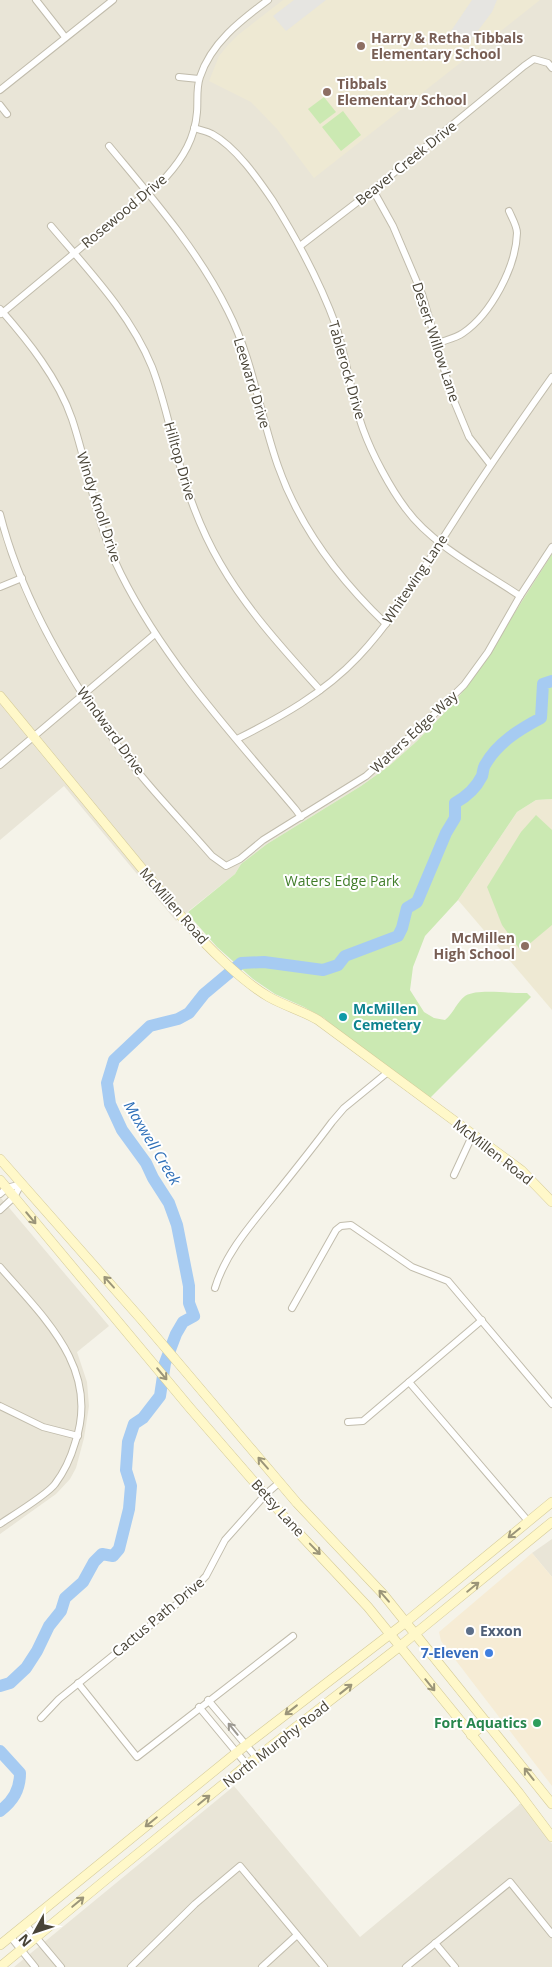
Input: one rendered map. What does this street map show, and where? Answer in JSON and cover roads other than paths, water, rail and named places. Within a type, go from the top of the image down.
[{"type":"main road","name":"McMillen Road","points":[[0,696],[199,938],[248,982],[269,997],[318,1020],[473,1134],[521,1170],[552,1202]]},
{"type":"main road","name":"Betsy Lane","points":[[0,1159],[141,1319],[197,1387],[309,1516],[384,1594],[552,1804]]},
{"type":"main road","name":"Betsy Lane","points":[[0,1180],[3,1191],[14,1197],[190,1408],[344,1580],[550,1832]]},
{"type":"main road","name":"North Murphy Road","points":[[0,1945],[246,1745],[406,1622],[552,1502]]},
{"type":"main road","name":"North Murphy Road","points":[[0,1967],[247,1765],[416,1634],[552,1522]]},
{"type":"main road","points":[[471,1735],[487,1722]]},
{"type":"street","points":[[36,0],[65,38]]},
{"type":"street","points":[[0,90],[113,0]]},
{"type":"street","name":"Rosewood Drive","points":[[1,312],[166,177],[181,160],[192,137],[197,114],[199,79],[209,55],[226,36],[268,0]]},
{"type":"street","name":"Beaver Creek Drive","points":[[300,246],[373,190],[534,59],[548,63],[552,68]]},
{"type":"street","points":[[179,77],[199,79]]},
{"type":"street","points":[[0,105],[7,114]]},
{"type":"street","name":"Tablerock Drive","points":[[194,128],[212,134],[234,152],[260,181],[300,246],[322,290],[336,326],[363,429],[386,477],[406,510],[440,543],[520,596]]},
{"type":"street","name":"Leeward Drive","points":[[108,146],[193,251],[229,312],[245,352],[278,467],[295,507],[311,534],[346,581],[386,624]]},
{"type":"street","name":"Desert Willow Lane","points":[[373,190],[393,226],[419,285],[452,396],[469,437],[490,464]]},
{"type":"street","points":[[438,344],[462,334],[476,322],[501,288],[508,273],[517,232],[509,211]]},
{"type":"street","name":"Hilltop Drive","points":[[52,226],[121,311],[152,367],[166,407],[188,492],[219,562],[240,596],[265,628],[320,690]]},
{"type":"street","name":"Windy Knoll Drive","points":[[1,312],[45,367],[72,418],[104,531],[120,572],[155,634],[300,817]]},
{"type":"street","name":"Whitewing Lane","points":[[237,739],[282,717],[320,690],[358,657],[386,624],[490,464],[552,378]]},
{"type":"street","name":"Windward Drive","points":[[0,514],[22,578],[50,642],[82,694],[116,745],[212,856],[226,866]]},
{"type":"street","name":"Waters Edge Way","points":[[226,866],[240,859],[263,840],[366,776],[464,685],[488,652],[520,596],[552,548]]},
{"type":"street","points":[[0,587],[22,578]]},
{"type":"street","points":[[0,765],[155,634]]},
{"type":"street","points":[[215,1288],[228,1256],[311,1149],[344,1108],[388,1072]]},
{"type":"street","points":[[454,1175],[473,1134]]},
{"type":"street","points":[[3,1191],[21,1184]]},
{"type":"street","points":[[0,1210],[14,1197],[21,1184]]},
{"type":"street","points":[[292,1308],[336,1230],[341,1226],[351,1225],[412,1267],[448,1281],[552,1404]]},
{"type":"street","points":[[0,1267],[51,1327],[72,1358],[81,1385],[81,1419],[78,1436],[71,1457],[55,1485],[0,1524]]},
{"type":"street","points":[[348,1422],[362,1421],[482,1320]]},
{"type":"street","points":[[409,1382],[528,1521]]},
{"type":"street","points":[[0,1406],[43,1426],[78,1436]]},
{"type":"street","name":"Cactus Path Drive","points":[[41,1718],[78,1683],[188,1595],[206,1576],[225,1540],[266,1494],[280,1482]]},
{"type":"street","points":[[78,1683],[137,1757],[208,1700],[293,1636]]},
{"type":"street","points":[[208,1700],[257,1758]]},
{"type":"street","points":[[200,1707],[247,1765]]},
{"type":"street","points":[[131,1967],[195,1904],[240,1866],[324,1967]]},
{"type":"street","points":[[406,1967],[510,1882],[552,1934]]},
{"type":"street","points":[[25,1924],[61,1967]]},
{"type":"street","points":[[262,1967],[297,1935]]},
{"type":"street","points":[[10,1936],[35,1967]]},
{"type":"street","points":[[435,1943],[455,1967]]},
{"type":"waterway","name":"Maxwell Creek","points":[[0,1686],[10,1683],[26,1668],[49,1626],[61,1611],[65,1598],[83,1582],[94,1562],[102,1554],[113,1556],[119,1549],[129,1509],[131,1486],[126,1470],[128,1442],[134,1424],[143,1418],[160,1396],[165,1363],[176,1334],[183,1322],[194,1316],[189,1303],[189,1286],[177,1225],[169,1203],[146,1163],[122,1130],[110,1104],[107,1083],[114,1060],[150,1026],[178,1019],[189,1013],[204,994],[241,963],[264,962],[323,970],[338,965],[345,956],[398,936],[407,908],[417,902],[446,833],[455,818],[455,803],[474,788],[482,776],[485,765],[502,743],[541,718],[543,684],[552,681]]},
{"type":"waterway","name":"Maxwell Creek","points":[[0,1751],[20,1773],[19,1785],[15,1795],[0,1811]]},
{"type":"place","name":"Harry & Retha Tibbals Elementary School","points":[[361,46]]},
{"type":"place","name":"Tibbals Elementary School","points":[[327,92]]},
{"type":"place","name":"McMillen High School","points":[[525,946]]},
{"type":"place","name":"McMillen Cemetery","points":[[343,1017]]},
{"type":"place","name":"Exxon","points":[[470,1631]]},
{"type":"place","name":"7-Eleven","points":[[489,1653]]},
{"type":"place","name":"Fort Aquatics","points":[[537,1723]]},
{"type":"park label","name":"Waters Edge Park","points":[[342,881]]}]
